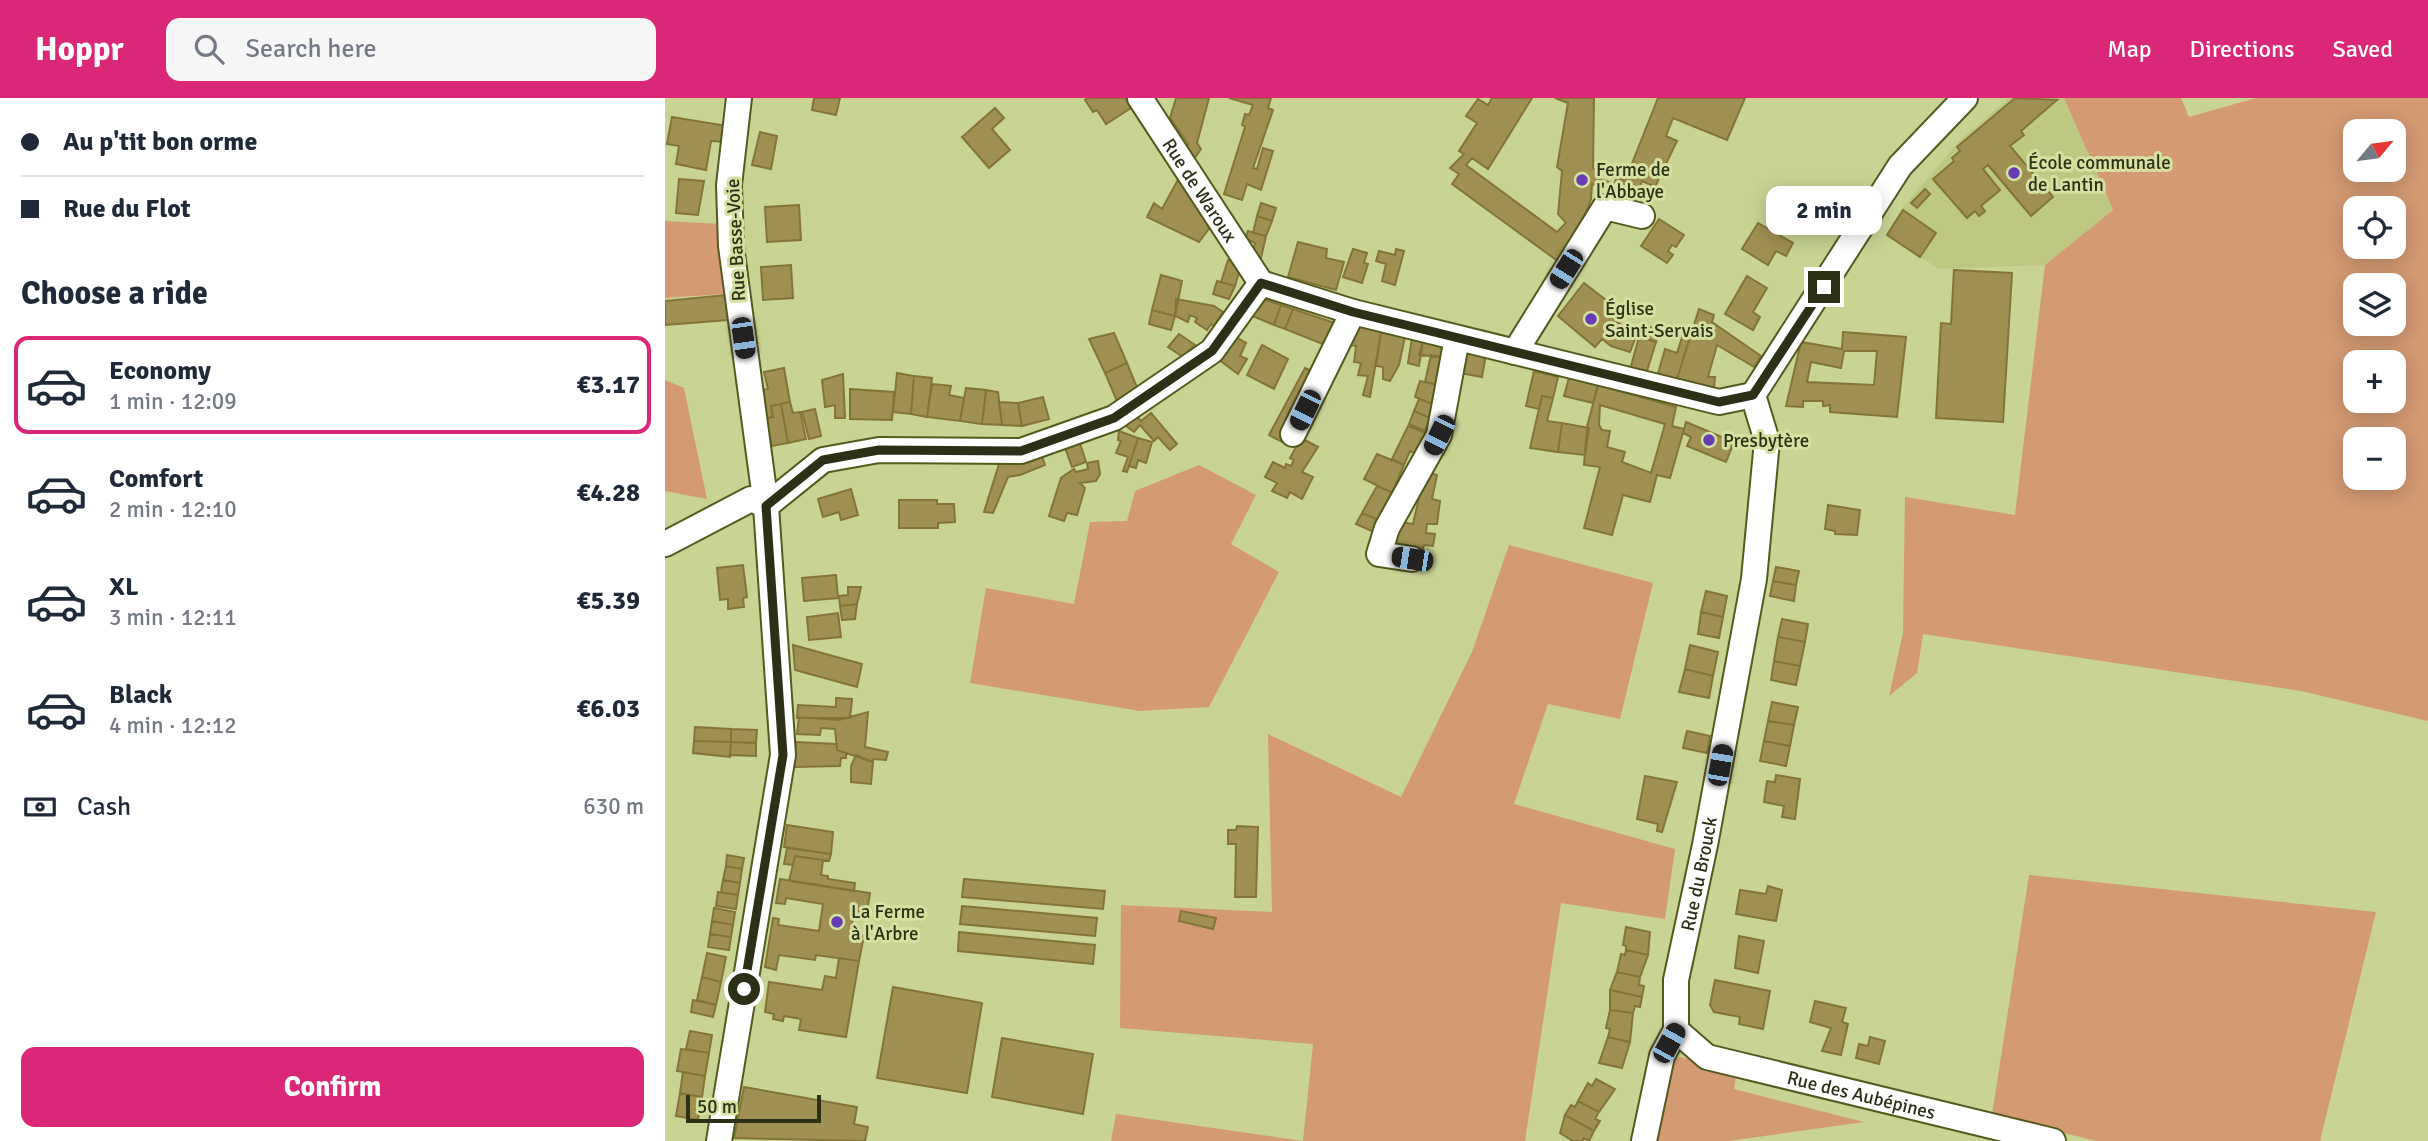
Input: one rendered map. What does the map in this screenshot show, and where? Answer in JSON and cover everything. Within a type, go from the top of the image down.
[{"type":"street","name":"Rue Basse-Voie","points":[[719,1141],[783,755],[766,506],[731,246],[729,185],[739,98]]},
{"type":"street","name":"Rue de Waroux","points":[[1140,98],[1261,283]]},
{"type":"street","points":[[665,544],[751,499],[766,506],[823,460],[879,450],[1021,451],[1114,418],[1212,351],[1261,283],[1353,312],[1719,402],[1753,395],[1900,166],[1965,98]]},
{"type":"street","points":[[1515,352],[1605,207],[1642,216]]},
{"type":"street","points":[[1293,434],[1353,312]]},
{"type":"street","points":[[1412,559],[1379,554],[1387,528],[1439,435],[1457,338]]},
{"type":"street","name":"Rue du Brouck","points":[[1644,1141],[1662,1056],[1677,1030],[1677,980],[1754,579],[1767,441],[1753,395]]},
{"type":"street","name":"Rue des Aubépines","points":[[1677,1030],[1707,1057],[2053,1141]]},
{"type":"shaded area","name":"École communale de Lantin","points":[[2009,98],[2064,98],[2113,210],[2045,265],[1939,269],[1886,235],[1903,207],[1960,140]]},
{"type":"shaded area","points":[[2064,98],[2181,98],[2189,117],[2256,98],[2428,98],[2428,721],[2301,691],[1923,634],[1917,673],[1889,696],[1903,633],[1905,497],[2015,515],[2045,265],[2113,210]]},
{"type":"shaded area","points":[[665,221],[722,224],[726,294],[665,298]]},
{"type":"shaded area","points":[[665,380],[684,388],[707,499],[665,491]]},
{"type":"shaded area","points":[[1199,465],[1256,495],[1231,544],[1279,572],[1209,707],[1140,711],[970,683],[986,588],[1074,604],[1090,522],[1127,521],[1135,491]]},
{"type":"shaded area","points":[[1509,545],[1653,583],[1620,719],[1548,704],[1514,804],[1675,849],[1665,919],[1561,903],[1525,1141],[1303,1141],[1313,1044],[1120,1028],[1121,905],[1272,912],[1268,734],[1401,797],[1472,652]]},
{"type":"shaded area","points":[[2029,875],[2376,912],[2320,1141],[2096,1141],[1992,1115]]},
{"type":"shaded area","points":[[1680,1057],[1737,1070],[1734,1089],[1864,1122],[1729,1141],[1651,1141],[1671,1061]]},
{"type":"shaded area","points":[[1116,1114],[1303,1141],[1111,1141]]},
{"type":"building","points":[[814,98],[840,98],[836,115],[812,110]]},
{"type":"building","points":[[1125,98],[1131,108],[1106,124],[1097,110],[1093,112],[1085,100]]},
{"type":"building","points":[[1176,98],[1209,98],[1197,143],[1201,149],[1192,162],[1183,151],[1188,144],[1170,118]]},
{"type":"building","points":[[1229,98],[1271,98],[1268,108],[1273,110],[1253,168],[1257,169],[1263,148],[1273,151],[1261,190],[1247,184],[1242,200],[1224,194],[1245,127],[1242,125],[1245,114],[1249,115],[1253,105]]},
{"type":"building","name":"Ferme de l'Abbaye","points":[[1492,98],[1532,98],[1488,169],[1472,158],[1466,165],[1557,232],[1566,223],[1558,214],[1562,171],[1557,167],[1568,103],[1555,98],[1594,98],[1593,168],[1601,173],[1600,179],[1614,184],[1617,177],[1625,181],[1658,98],[1745,98],[1727,140],[1673,118],[1666,136],[1677,141],[1655,187],[1642,181],[1635,201],[1592,184],[1591,199],[1579,230],[1559,262],[1452,184],[1459,174],[1450,168],[1464,154],[1459,151],[1477,123],[1466,116],[1478,99],[1488,105]]},
{"type":"building","points":[[2015,98],[2057,100],[2021,131],[2024,135],[2010,146],[2053,197],[2031,216],[1988,165],[1983,169],[2000,190],[1981,206],[1985,211],[1979,216],[1975,211],[1967,218],[1933,179],[1954,161],[1952,158],[1960,151],[1957,147]]},
{"type":"building","points":[[995,108],[1004,118],[992,129],[1010,150],[989,168],[962,137]]},
{"type":"building","points":[[672,117],[727,126],[724,142],[711,141],[706,170],[676,164],[679,146],[667,144]]},
{"type":"building","points":[[760,132],[777,136],[771,169],[752,165]]},
{"type":"building","points":[[1179,178],[1211,226],[1199,242],[1147,217],[1154,203],[1162,209]]},
{"type":"building","points":[[679,179],[704,181],[698,215],[676,213]]},
{"type":"building","points":[[1925,189],[1930,194],[1917,208],[1911,203]]},
{"type":"building","points":[[1261,203],[1276,208],[1272,221],[1257,216]]},
{"type":"building","points":[[799,205],[801,240],[767,242],[765,207]]},
{"type":"building","points":[[1903,210],[1936,233],[1920,257],[1887,235]]},
{"type":"building","points":[[1257,216],[1272,221],[1266,236],[1253,233]]},
{"type":"building","points":[[1659,219],[1684,235],[1676,247],[1672,245],[1668,251],[1673,255],[1667,263],[1641,246]]},
{"type":"building","points":[[1758,223],[1793,243],[1786,256],[1776,251],[1768,265],[1742,249]]},
{"type":"building","points":[[1248,231],[1266,236],[1261,258],[1253,252],[1255,243],[1245,238]]},
{"type":"building","points":[[1298,242],[1327,249],[1326,258],[1344,262],[1336,290],[1288,277]]},
{"type":"building","points":[[1353,249],[1367,253],[1364,263],[1368,264],[1362,283],[1343,277]]},
{"type":"building","points":[[1396,249],[1404,251],[1395,285],[1382,281],[1386,264],[1376,261],[1379,251],[1395,255]]},
{"type":"building","points":[[1228,260],[1241,265],[1235,286],[1221,282]]},
{"type":"building","points":[[791,265],[793,298],[763,300],[761,267]]},
{"type":"building","points":[[1954,270],[2012,273],[2003,422],[1936,418],[1941,323],[1951,324]]},
{"type":"building","points":[[1161,275],[1182,281],[1175,316],[1152,310]]},
{"type":"building","points":[[1747,276],[1767,288],[1753,312],[1760,317],[1753,330],[1725,314]]},
{"type":"building","points":[[1217,281],[1235,286],[1229,299],[1213,294]]},
{"type":"building","name":"Église Saint-Servais","points":[[1584,283],[1624,314],[1617,322],[1625,327],[1628,336],[1635,339],[1630,352],[1611,346],[1602,339],[1595,347],[1558,316]]},
{"type":"building","points":[[726,295],[728,320],[665,325],[665,301]]},
{"type":"building","points":[[1260,298],[1281,305],[1274,325],[1250,315]]},
{"type":"building","points":[[1176,299],[1214,306],[1223,312],[1214,326],[1211,324],[1207,330],[1195,322],[1197,318],[1190,315],[1188,322],[1175,316]]},
{"type":"building","points":[[1281,305],[1293,309],[1285,329],[1274,325]]},
{"type":"building","points":[[1293,309],[1341,325],[1330,347],[1285,329]]},
{"type":"building","points":[[1699,309],[1714,315],[1712,322],[1761,356],[1754,367],[1717,345],[1708,377],[1715,377],[1714,388],[1676,382]]},
{"type":"building","points":[[1152,310],[1175,316],[1171,330],[1149,324]]},
{"type":"building","points":[[1350,324],[1381,332],[1370,397],[1363,395],[1368,376],[1358,375],[1361,363],[1354,362],[1356,346],[1344,344]]},
{"type":"building","points":[[1642,325],[1660,330],[1656,342],[1639,337]]},
{"type":"building","points":[[1684,331],[1691,334],[1676,382],[1657,377],[1665,349],[1677,353]]},
{"type":"building","points":[[1381,332],[1405,337],[1399,365],[1390,381],[1383,379],[1383,367],[1376,366]]},
{"type":"building","points":[[1843,332],[1906,337],[1897,417],[1830,412],[1830,405],[1823,406],[1823,401],[1803,401],[1803,407],[1786,406],[1801,342],[1842,349]],"holes":[[[1844,351],[1877,351],[1874,385],[1807,382],[1811,362],[1841,368]]]},
{"type":"building","points":[[1114,333],[1127,363],[1105,373],[1089,339]]},
{"type":"building","points":[[1179,334],[1195,345],[1183,357],[1168,347]]},
{"type":"building","points":[[1236,337],[1246,343],[1240,356],[1247,359],[1238,374],[1218,359]]},
{"type":"building","points":[[1639,337],[1656,342],[1646,374],[1630,370]]},
{"type":"building","points":[[1412,338],[1423,340],[1419,366],[1408,363]]},
{"type":"building","points":[[1423,340],[1446,345],[1444,357],[1419,355]]},
{"type":"building","points":[[1262,345],[1288,359],[1274,389],[1247,375]]},
{"type":"building","points":[[1458,348],[1486,354],[1482,377],[1454,372]]},
{"type":"building","points":[[1431,355],[1444,357],[1438,385],[1425,382]]},
{"type":"building","points":[[1127,363],[1138,390],[1117,401],[1105,373]]},
{"type":"building","points":[[784,368],[790,402],[771,406],[773,417],[766,418],[760,390],[768,389],[764,372]]},
{"type":"building","points":[[1305,368],[1316,373],[1282,442],[1269,435]]},
{"type":"building","points":[[1534,371],[1558,377],[1553,398],[1542,396],[1539,409],[1526,406]]},
{"type":"building","points":[[897,373],[914,376],[911,414],[893,412]]},
{"type":"building","points":[[843,374],[845,418],[835,418],[835,405],[825,407],[822,380]]},
{"type":"building","points":[[914,376],[932,378],[927,417],[911,414]]},
{"type":"building","points":[[1569,378],[1598,385],[1593,403],[1564,396]]},
{"type":"building","points":[[1420,381],[1438,385],[1435,405],[1415,397]]},
{"type":"building","points":[[932,384],[951,386],[949,395],[964,398],[960,421],[927,417]]},
{"type":"building","points":[[1598,385],[1676,407],[1672,426],[1684,429],[1670,478],[1657,475],[1650,502],[1623,495],[1612,535],[1584,528],[1600,467],[1584,465],[1587,427]],"holes":[[[1600,405],[1665,424],[1651,473],[1622,462],[1625,452],[1607,447],[1610,431],[1602,430],[1599,425]]]},
{"type":"building","points":[[966,388],[986,390],[982,424],[960,421]]},
{"type":"building","points":[[850,389],[894,392],[892,420],[850,419]]},
{"type":"building","points":[[986,390],[998,392],[1002,425],[982,424]]},
{"type":"building","points":[[1542,396],[1553,398],[1547,421],[1562,423],[1558,452],[1530,448]]},
{"type":"building","points":[[1043,397],[1049,419],[1022,426],[1018,403]]},
{"type":"building","points":[[1419,399],[1435,405],[1430,418],[1414,411]]},
{"type":"building","points":[[790,402],[793,413],[800,412],[806,439],[788,443],[781,404]]},
{"type":"building","points":[[999,402],[1018,403],[1022,426],[1002,425]]},
{"type":"building","points":[[781,404],[788,443],[771,446],[766,418],[773,417],[771,406]]},
{"type":"building","points":[[815,409],[821,436],[809,439],[802,412]]},
{"type":"building","points":[[1414,411],[1430,418],[1425,431],[1409,424]]},
{"type":"building","points":[[1134,413],[1141,421],[1151,413],[1177,444],[1170,450],[1158,437],[1154,441],[1140,425],[1134,432],[1122,423]]},
{"type":"building","name":"Presbytère","points":[[1686,422],[1734,442],[1726,462],[1687,446],[1691,437],[1683,433]]},
{"type":"building","points":[[1562,423],[1589,428],[1585,455],[1558,452]]},
{"type":"building","points":[[1408,426],[1431,435],[1423,456],[1410,451],[1404,465],[1392,459]]},
{"type":"building","points":[[1119,431],[1138,438],[1127,472],[1123,471],[1128,457],[1116,453],[1121,441],[1118,440]]},
{"type":"building","points":[[1078,437],[1086,462],[1072,467],[1063,442]]},
{"type":"building","points":[[1138,438],[1152,442],[1146,463],[1138,460],[1136,468],[1129,466]]},
{"type":"building","points":[[1301,438],[1318,447],[1302,472],[1313,477],[1302,499],[1290,492],[1287,498],[1272,491],[1277,483],[1265,477],[1273,462],[1285,468],[1286,464],[1291,466],[1294,460],[1290,458]]},
{"type":"building","points":[[1040,450],[1045,465],[1008,477],[993,513],[984,512],[999,464],[1007,464],[1007,458]]},
{"type":"building","points":[[1377,454],[1404,465],[1392,493],[1364,479]]},
{"type":"building","points":[[1098,461],[1100,474],[1096,481],[1080,483],[1085,488],[1077,515],[1067,513],[1064,521],[1049,516],[1061,478],[1074,469],[1076,472],[1088,469],[1087,463]]},
{"type":"building","points":[[1425,472],[1437,475],[1432,499],[1440,501],[1437,524],[1427,524],[1426,533],[1435,534],[1433,546],[1424,545],[1423,549],[1391,542],[1395,521],[1413,524]]},
{"type":"building","points":[[1377,486],[1398,495],[1383,522],[1362,513]]},
{"type":"building","points":[[851,489],[858,515],[841,520],[839,512],[823,517],[818,499]]},
{"type":"building","points":[[899,500],[937,500],[937,504],[954,504],[955,522],[938,523],[938,528],[899,528]]},
{"type":"building","points":[[1828,505],[1860,510],[1857,535],[1835,534],[1835,531],[1825,529]]},
{"type":"building","points":[[1362,513],[1383,522],[1378,534],[1356,524]]},
{"type":"building","points":[[743,565],[747,597],[743,598],[744,607],[728,609],[728,599],[720,600],[717,568]]},
{"type":"building","points":[[1776,567],[1799,571],[1796,585],[1773,581]]},
{"type":"building","points":[[836,575],[838,598],[804,601],[802,578]]},
{"type":"building","points":[[1773,581],[1796,585],[1794,601],[1770,596]]},
{"type":"building","points":[[848,587],[861,587],[857,604],[840,606],[839,596],[848,595]]},
{"type":"building","points":[[1706,591],[1727,596],[1723,617],[1701,612]]},
{"type":"building","points":[[857,604],[855,619],[842,620],[840,606]]},
{"type":"building","points":[[1701,612],[1723,617],[1719,638],[1698,634]]},
{"type":"building","points":[[838,613],[841,637],[809,640],[807,617]]},
{"type":"building","points":[[1782,619],[1808,624],[1805,642],[1778,637]]},
{"type":"building","points":[[1778,637],[1805,642],[1800,666],[1774,661]]},
{"type":"building","points":[[793,645],[862,664],[857,687],[795,670]]},
{"type":"building","points":[[1690,645],[1718,652],[1713,676],[1685,669]]},
{"type":"building","points":[[1774,661],[1800,666],[1796,685],[1771,680]]},
{"type":"building","points":[[1685,669],[1713,676],[1709,698],[1679,692]]},
{"type":"building","points":[[836,698],[852,699],[850,718],[797,718],[798,705],[836,707]]},
{"type":"building","points":[[1772,702],[1798,707],[1794,725],[1768,721]]},
{"type":"building","points":[[868,712],[865,747],[888,752],[886,760],[873,759],[873,762],[837,750],[835,729],[821,728],[820,735],[797,734],[799,717],[839,720]]},
{"type":"building","points":[[1768,721],[1794,725],[1790,746],[1764,741]]},
{"type":"building","points":[[695,727],[731,729],[731,742],[694,741]]},
{"type":"building","points":[[731,729],[757,730],[756,743],[731,742]]},
{"type":"building","points":[[1687,731],[1710,736],[1707,753],[1683,748]]},
{"type":"building","points":[[694,741],[731,742],[730,757],[693,753]]},
{"type":"building","points":[[1764,741],[1790,746],[1786,766],[1760,761]]},
{"type":"building","points":[[731,742],[756,743],[756,756],[730,755]]},
{"type":"building","points":[[796,742],[837,744],[837,750],[846,753],[846,758],[841,758],[840,766],[794,767]]},
{"type":"building","points":[[856,755],[873,762],[871,784],[851,782],[851,766]]},
{"type":"building","points":[[1776,775],[1800,779],[1795,819],[1782,817],[1784,806],[1764,802],[1767,781],[1775,782]]},
{"type":"building","points":[[1645,776],[1677,782],[1662,832],[1657,831],[1658,824],[1637,819]]},
{"type":"building","points":[[787,825],[833,832],[831,854],[784,847]]},
{"type":"building","points":[[1237,826],[1258,827],[1256,897],[1235,897],[1236,844],[1228,844],[1228,830],[1236,830]]},
{"type":"building","points":[[787,848],[831,854],[829,861],[795,856],[793,865],[784,864]]},
{"type":"building","points":[[727,855],[744,858],[742,869],[726,866]]},
{"type":"building","points":[[795,856],[823,860],[821,875],[828,876],[828,879],[855,883],[854,891],[789,881]]},
{"type":"building","points":[[726,866],[742,869],[740,883],[723,880]]},
{"type":"building","name":"La Ferme à l'Arbre","points":[[780,879],[870,893],[867,912],[854,911],[851,933],[864,936],[859,961],[816,955],[815,960],[779,955],[776,970],[765,967],[773,918],[779,919],[778,925],[819,931],[823,904],[786,898],[785,904],[776,903]]},
{"type":"building","points":[[964,879],[1105,891],[1103,909],[962,897]]},
{"type":"building","points":[[723,880],[740,883],[738,895],[721,892]]},
{"type":"building","points":[[1768,886],[1782,890],[1776,921],[1736,914],[1740,890],[1766,894]]},
{"type":"building","points":[[718,892],[738,895],[736,909],[716,906]]},
{"type":"building","points":[[962,906],[1097,918],[1095,936],[960,924]]},
{"type":"building","points":[[714,908],[735,912],[733,925],[712,921]]},
{"type":"building","points":[[1181,911],[1216,918],[1213,929],[1179,921]]},
{"type":"building","points":[[712,921],[733,925],[731,937],[710,934]]},
{"type":"building","points":[[1626,927],[1650,932],[1648,955],[1626,950],[1623,945]]},
{"type":"building","points":[[959,932],[1095,945],[1093,964],[958,951]]},
{"type":"building","points":[[710,934],[731,937],[729,950],[708,947]]},
{"type":"building","points":[[1739,936],[1764,941],[1758,973],[1735,968]]},
{"type":"building","points":[[1626,950],[1648,955],[1640,977],[1617,972],[1621,954],[1625,955]]},
{"type":"building","points":[[707,953],[726,957],[721,982],[702,977]]},
{"type":"building","points":[[839,958],[859,961],[846,1037],[799,1030],[801,1019],[784,1016],[783,1021],[773,1019],[774,1014],[765,1012],[769,982],[822,990],[825,976],[836,978]]},
{"type":"building","points":[[1617,972],[1640,977],[1639,985],[1644,986],[1642,997],[1610,990]]},
{"type":"building","points":[[702,977],[721,982],[716,1005],[697,1000]]},
{"type":"building","points":[[1715,980],[1770,991],[1763,1029],[1739,1024],[1740,1017],[1714,1012],[1710,1005]]},
{"type":"building","points":[[893,987],[982,1003],[967,1093],[877,1078]]},
{"type":"building","points":[[1610,990],[1642,997],[1640,1007],[1635,1006],[1633,1013],[1610,1010]]},
{"type":"building","points":[[693,1000],[716,1005],[713,1017],[691,1012]]},
{"type":"building","points":[[1815,1001],[1846,1008],[1842,1022],[1848,1024],[1841,1055],[1822,1051],[1831,1028],[1810,1022]]},
{"type":"building","points":[[1610,1010],[1633,1013],[1630,1042],[1608,1037],[1610,1029],[1606,1028]]},
{"type":"building","points":[[690,1031],[712,1035],[709,1053],[686,1049]]},
{"type":"building","points":[[1608,1037],[1630,1042],[1622,1068],[1599,1063]]},
{"type":"building","points":[[1870,1037],[1885,1041],[1879,1064],[1856,1058],[1859,1044],[1868,1046]]},
{"type":"building","points":[[1002,1038],[1093,1054],[1083,1114],[992,1097]]},
{"type":"building","points":[[681,1049],[709,1053],[705,1076],[677,1071]]},
{"type":"building","points":[[683,1072],[705,1076],[702,1097],[680,1093]]},
{"type":"building","points":[[1596,1079],[1615,1089],[1599,1112],[1578,1101],[1588,1083],[1592,1086]]},
{"type":"building","points":[[744,1087],[857,1107],[854,1124],[868,1127],[865,1141],[734,1138]]},
{"type":"building","points":[[680,1093],[702,1097],[698,1120],[676,1116]]},
{"type":"building","points":[[1578,1101],[1599,1112],[1595,1119],[1600,1121],[1594,1131],[1565,1115],[1571,1105],[1575,1107]]},
{"type":"building","points":[[1565,1115],[1594,1131],[1589,1141],[1584,1138],[1582,1141],[1573,1141],[1560,1133]]},
{"type":"place","name":"École communale de Lantin","points":[[2014,173]]},
{"type":"place","name":"Ferme de l'Abbaye","points":[[1582,180]]},
{"type":"place","name":"Église Saint-Servais","points":[[1591,319]]},
{"type":"place","name":"Presbytère","points":[[1709,440]]},
{"type":"place","name":"La Ferme à l'Arbre","points":[[837,922]]},
{"type":"route","points":[[744,989],[783,755],[766,506],[823,460],[879,450],[1021,451],[1114,418],[1212,351],[1261,283],[1353,312],[1719,402],[1753,395],[1824,287]]}]
